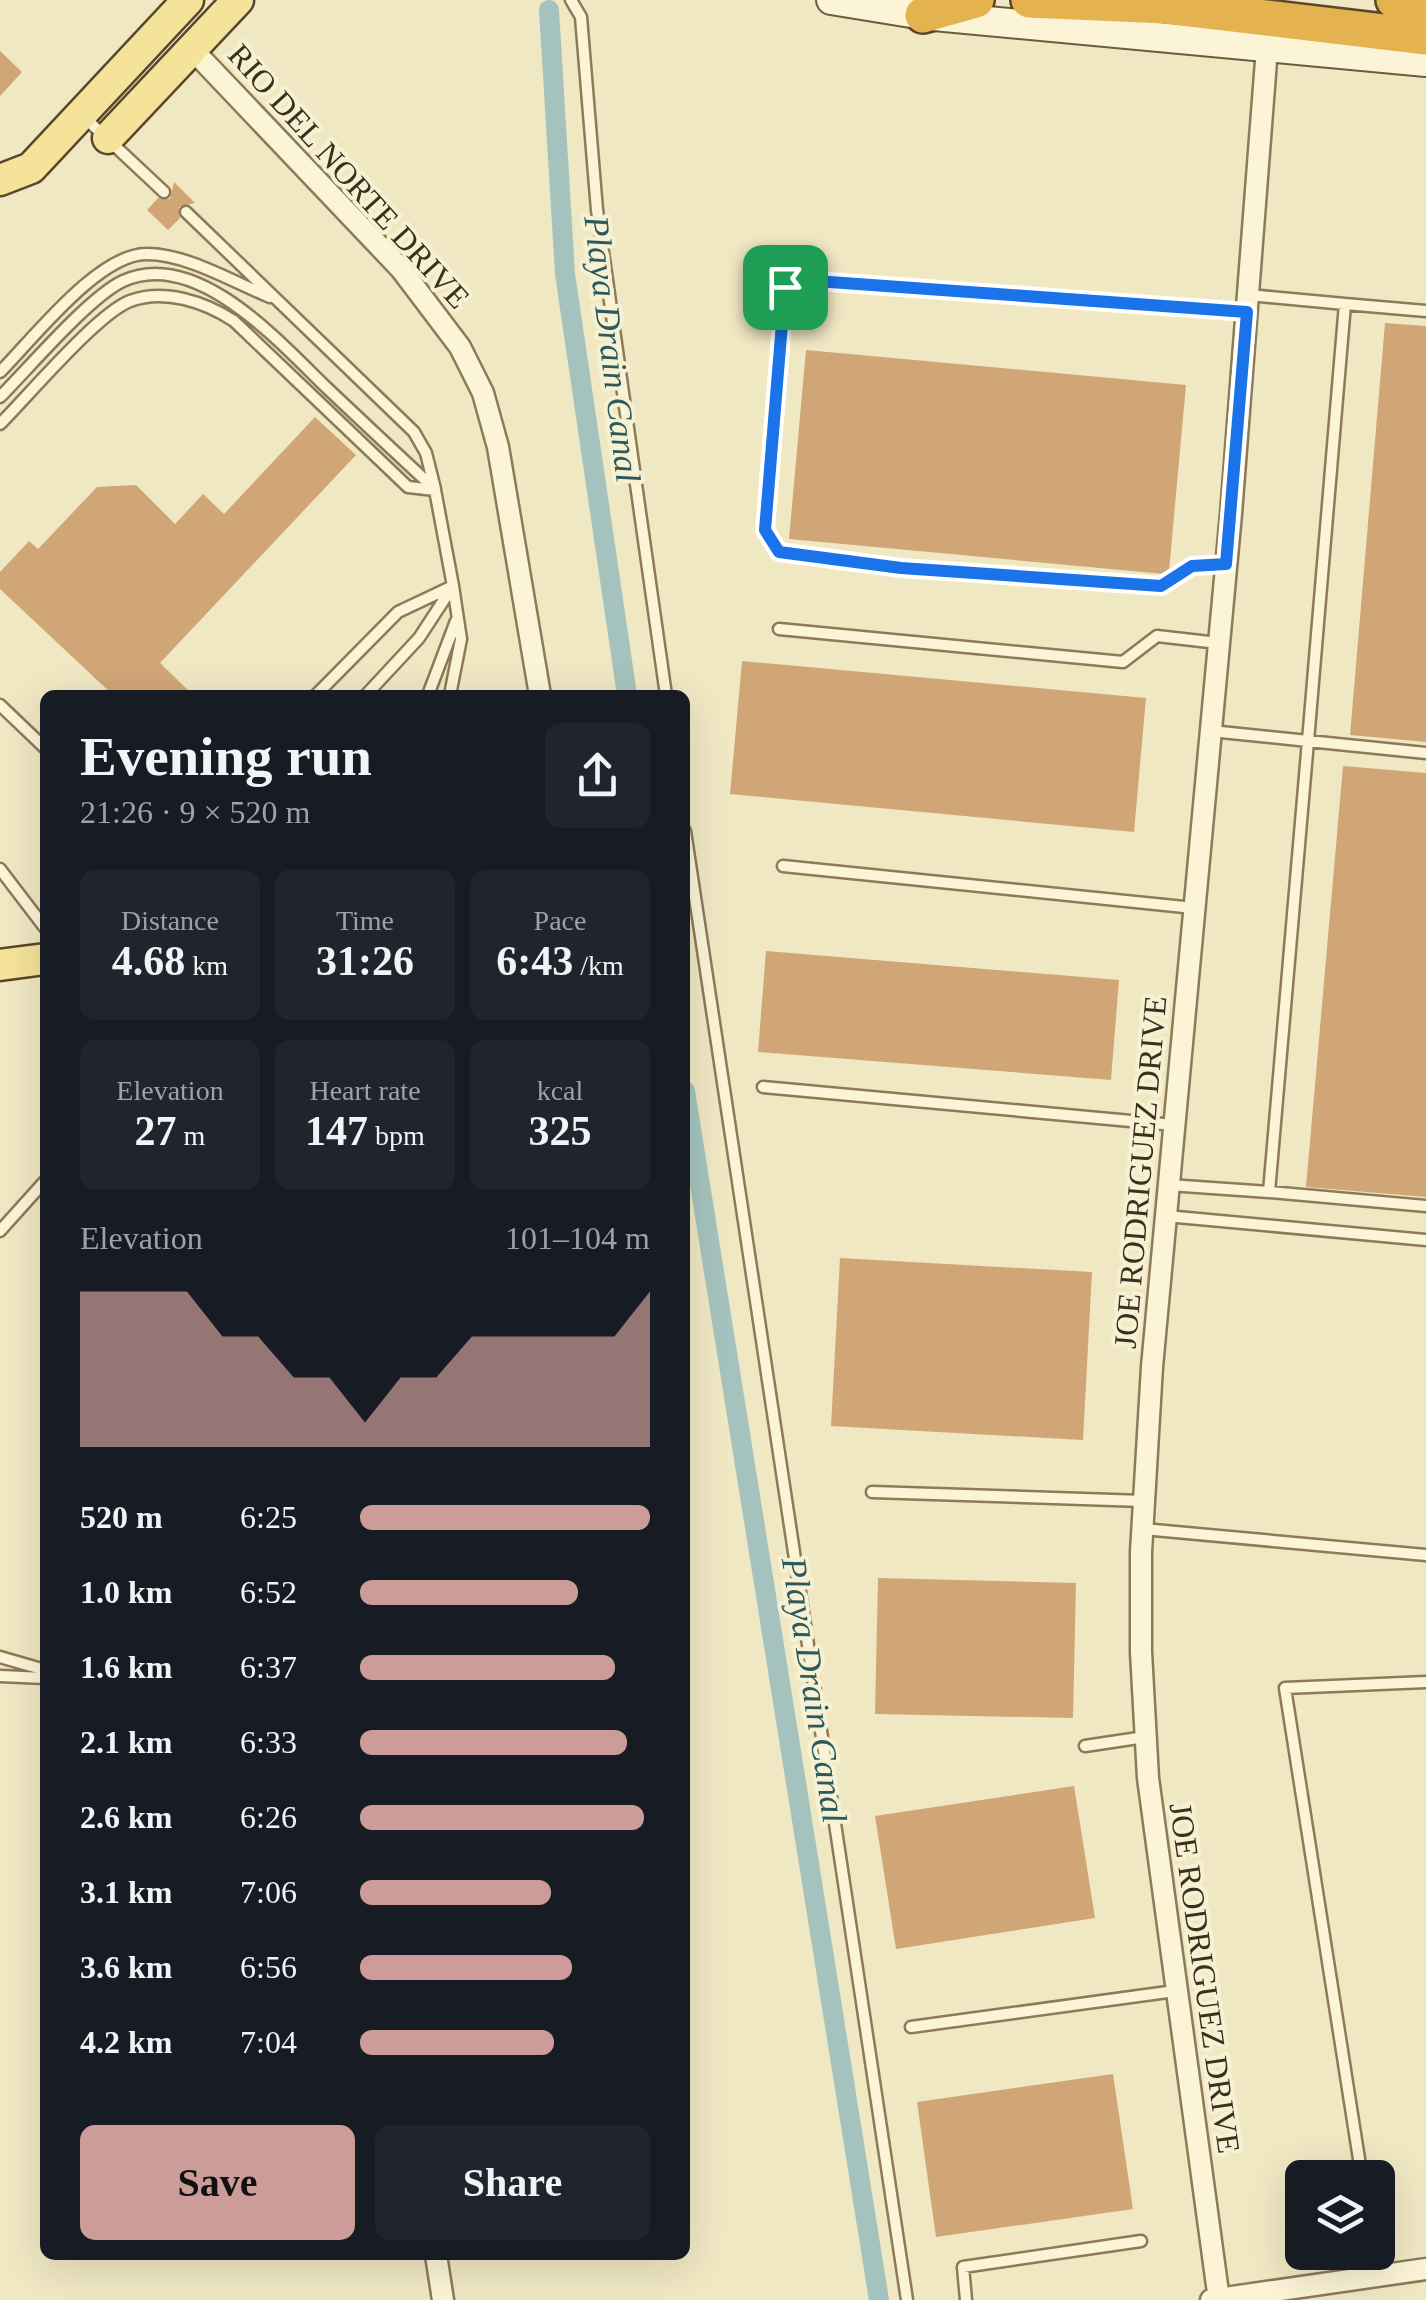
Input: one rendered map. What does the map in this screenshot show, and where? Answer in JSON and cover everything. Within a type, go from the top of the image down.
[{"type":"highway","points":[[923,15],[976,0]]},
{"type":"highway","points":[[1029,0],[1164,6],[1426,37]]},
{"type":"highway","points":[[1394,0],[1426,3]]},
{"type":"main road","points":[[14,179],[188,0]]},
{"type":"main road","points":[[192,48],[196,0]]},
{"type":"main road","points":[[108,138],[238,0]]},
{"type":"main road","points":[[832,0],[923,15],[1426,62]]},
{"type":"main road","points":[[0,965],[40,960]]},
{"type":"street","name":"RIO DEL NORTE DRIVE","points":[[192,48],[401,269],[460,347],[483,393],[498,447],[539,690]]},
{"type":"street","name":"JOE RODRIGUEZ DRIVE","points":[[1219,2299],[1175,1991],[1140,1652],[1144,1501],[1166,1216],[1220,643],[1267,48]]},
{"type":"street","points":[[437,2260],[443,2300]]},
{"type":"street","points":[[1212,2300],[1426,2269]]},
{"type":"lane","points":[[571,0],[580,17],[598,210],[665,690]]},
{"type":"lane","points":[[79,113],[164,192]]},
{"type":"lane","points":[[186,212],[414,432],[426,453],[458,615],[460,658],[451,690]]},
{"type":"lane","points":[[0,372],[102,271],[129,256],[161,255],[275,299]]},
{"type":"lane","points":[[0,397],[109,290],[135,277],[170,276],[207,289],[246,313],[435,490]]},
{"type":"lane","points":[[1226,564],[1192,566],[1161,586],[901,568],[779,552],[765,530],[785,287],[802,280],[1248,304],[1345,304],[1426,312]]},
{"type":"lane","points":[[0,424],[119,307],[142,298],[177,298],[209,306],[234,321],[408,486],[435,490]]},
{"type":"lane","points":[[1269,1192],[1345,304]]},
{"type":"lane","points":[[321,690],[398,612],[453,586]]},
{"type":"lane","points":[[371,690],[419,638],[453,586]]},
{"type":"lane","points":[[430,690],[458,615]]},
{"type":"lane","points":[[779,630],[1123,662],[1157,636],[1220,643]]},
{"type":"lane","points":[[0,705],[40,743]]},
{"type":"lane","points":[[1212,731],[1426,753]]},
{"type":"lane","points":[[690,865],[907,2300]]},
{"type":"lane","points":[[782,866],[1195,908]]},
{"type":"lane","points":[[0,870],[40,922]]},
{"type":"lane","points":[[690,922],[698,921]]},
{"type":"lane","points":[[762,1087],[1175,1125]]},
{"type":"lane","points":[[1169,1185],[1426,1206]]},
{"type":"lane","points":[[0,1231],[40,1187]]},
{"type":"lane","points":[[1166,1216],[1426,1240]]},
{"type":"lane","points":[[872,1492],[1144,1501]]},
{"type":"lane","points":[[1143,1529],[1426,1555]]},
{"type":"lane","points":[[0,1658],[40,1672]]},
{"type":"lane","points":[[0,1676],[40,1674]]},
{"type":"lane","points":[[1359,2160],[1284,1688],[1426,1682]]},
{"type":"lane","points":[[1085,1746],[1146,1737]]},
{"type":"lane","points":[[911,2027],[1175,1991]]},
{"type":"lane","points":[[966,2300],[963,2267],[1141,2241]]},
{"type":"lane","points":[[1375,2270],[1376,2276]]},
{"type":"building","points":[[0,51],[22,72],[0,96]]},
{"type":"building","points":[[174,182],[195,203],[179,207],[180,218],[168,230],[147,210],[158,198],[170,199]]},
{"type":"building","points":[[1385,323],[1426,326],[1426,742],[1350,735]]},
{"type":"building","points":[[806,350],[1186,385],[1169,571],[1164,574],[789,539]]},
{"type":"building","points":[[315,417],[356,455],[160,663],[188,690],[108,690],[0,589],[0,572],[29,541],[38,549],[97,487],[136,485],[175,524],[203,494],[224,514]]},
{"type":"building","points":[[742,661],[1146,698],[1134,832],[730,794]]},
{"type":"building","points":[[1343,766],[1426,773],[1426,1197],[1306,1187]]},
{"type":"building","points":[[766,951],[1119,980],[1111,1080],[758,1052]]},
{"type":"building","points":[[840,1258],[1092,1272],[1083,1440],[831,1426]]},
{"type":"building","points":[[878,1578],[1076,1583],[1073,1718],[875,1714]]},
{"type":"building","points":[[1074,1786],[1095,1918],[896,1949],[875,1816]]},
{"type":"building","points":[[1113,2074],[1133,2209],[936,2237],[917,2102]]},
{"type":"waterway","name":"Playa Drain Canal","points":[[549,10],[565,274],[626,690]]},
{"type":"waterway","name":"Playa Drain Canal","points":[[690,1122],[879,2300]]},
{"type":"route","points":[[802,280],[1247,312],[1226,564],[1192,566],[1161,586],[901,568],[779,552],[765,530],[785,287],[802,280]]}]
